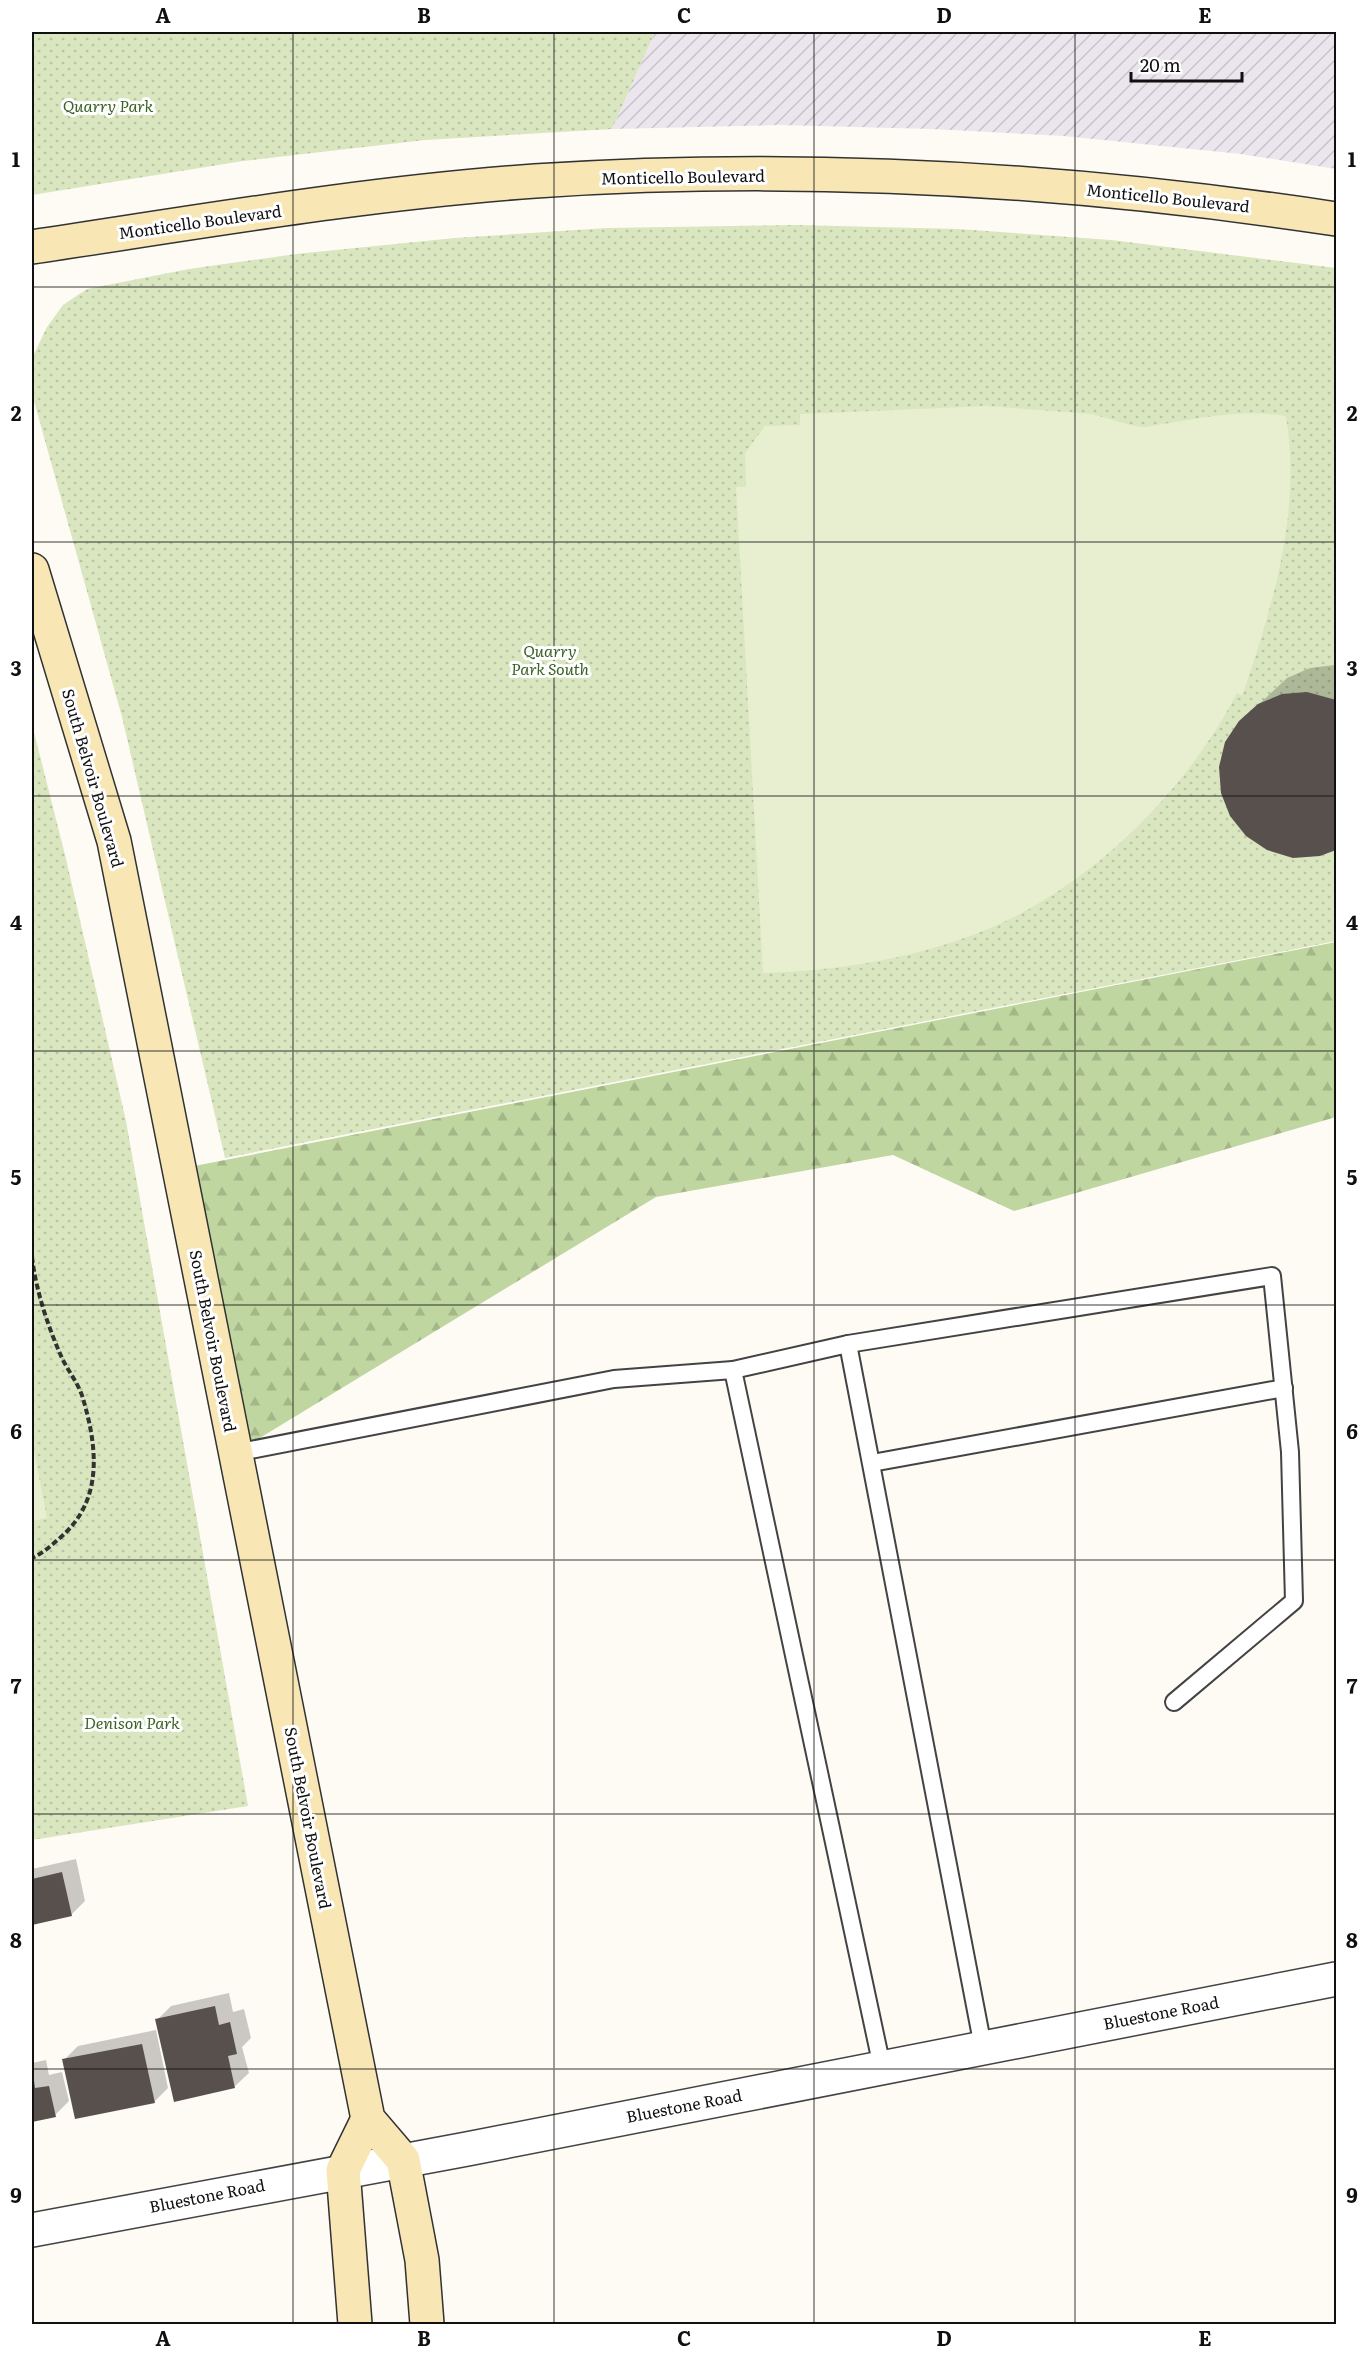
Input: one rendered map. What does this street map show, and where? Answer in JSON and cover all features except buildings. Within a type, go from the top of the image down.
[{"type":"street","name":"Monticello Boulevard","points":[[32,247],[365,198],[535,181],[702,176],[830,175],[975,181],[1133,193],[1336,219]]},
{"type":"street","name":"South Belvoir Boulevard","points":[[32,570],[114,841],[368,2119],[403,2160],[422,2259],[427,2325]]},
{"type":"street","name":"Bluestone Road","points":[[32,2229],[403,2160],[1336,1978]]},
{"type":"street","points":[[355,2325],[343,2170],[368,2119]]},
{"type":"lane","points":[[235,1453],[614,1379],[733,1370],[848,1344],[1272,1276],[1290,1452],[1294,1601],[1174,1702]]},
{"type":"lane","points":[[848,1344],[983,2047]]},
{"type":"lane","points":[[733,1370],[882,2067]]},
{"type":"lane","points":[[872,1463],[1284,1388]]},
{"type":"path","points":[[32,1257],[46,1317],[63,1360],[78,1382],[84,1402],[94,1469],[92,1493],[83,1513],[54,1543],[32,1558]]},
{"type":"shaded area","points":[[655,32],[1336,32],[1336,169],[1241,154],[1064,136],[932,129],[780,125],[612,129]]},
{"type":"green space","name":"Quarry Park","points":[[32,32],[655,32],[612,129],[425,140],[243,161],[32,195]]},
{"type":"green space","name":"Quarry Park South","points":[[796,225],[958,229],[1111,240],[1336,268],[1336,941],[225,1158],[122,717],[32,394],[32,358],[47,327],[63,305],[87,289],[189,269],[296,254],[455,238],[607,228]]},
{"type":"green space","points":[[987,406],[1092,414],[1145,427],[1233,414],[1286,416],[1290,452],[1290,487],[1282,558],[1264,628],[1242,696],[1237,693],[1189,769],[1159,804],[1126,838],[1053,895],[973,935],[922,951],[843,967],[763,973],[736,487],[746,487],[745,453],[765,426],[800,425],[800,414]]},
{"type":"green space","name":"Denison Park","points":[[32,724],[66,859],[126,1121],[248,1806],[32,1840]]},
{"type":"green space","points":[[1336,942],[1336,1117],[1014,1211],[893,1155],[656,1197],[235,1453],[179,1169]]},
{"type":"green space","points":[[32,1441],[47,1518],[32,1521]]}]
